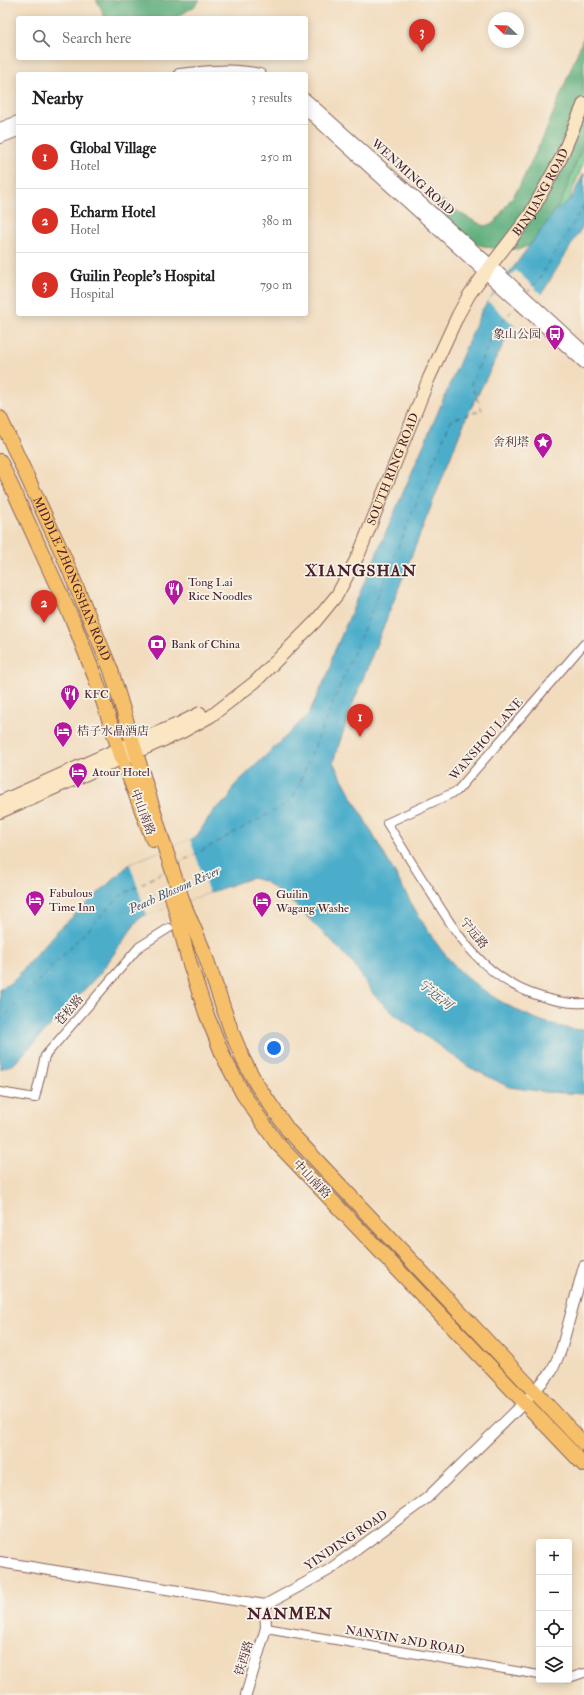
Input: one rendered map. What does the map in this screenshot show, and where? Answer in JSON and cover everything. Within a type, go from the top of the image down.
[{"type":"highway","name":"MIDDLE ZHONGSHAN ROAD","points":[[0,418],[91,621],[111,670],[133,748]]},
{"type":"highway","name":"MIDDLE ZHONGSHAN ROAD","points":[[0,461],[73,621],[95,677],[120,753]]},
{"type":"highway","name":"中山南路","points":[[133,748],[159,843],[180,906],[188,958],[218,1044],[243,1094],[265,1126],[289,1156],[530,1397]]},
{"type":"highway","name":"中山南路","points":[[120,753],[159,843]]},
{"type":"highway","points":[[530,1397],[584,1444]]},
{"type":"highway","points":[[530,1397],[584,1465]]},
{"type":"main road","name":"BINJIANG ROAD","points":[[488,269],[529,216],[545,189],[561,158],[584,103]]},
{"type":"main road","name":"SOUTH RING ROAD","points":[[1,802],[133,748],[207,709],[284,654],[315,622],[337,595],[359,554],[429,378],[465,302],[488,269]]},
{"type":"street","points":[[196,72],[244,72]]},
{"type":"street","name":"WENMING ROAD","points":[[308,101],[535,311]]},
{"type":"street","name":"WENMING ROAD","points":[[308,112],[488,269]]},
{"type":"street","points":[[0,128],[16,122]]},
{"type":"street","points":[[0,138],[16,132]]},
{"type":"street","points":[[535,311],[584,351]]},
{"type":"street","points":[[535,311],[584,363]]},
{"type":"street","name":"WANSHOU LANE","points":[[387,823],[457,791],[584,644]]},
{"type":"street","name":"宁远路","points":[[387,823],[449,923],[474,955],[489,969],[505,982],[525,992],[562,1002],[584,1003]]},
{"type":"street","name":"苍松路","points":[[0,1092],[35,1098],[45,1056],[139,948],[169,928]]},
{"type":"street","name":"YINDING ROAD","points":[[265,1605],[330,1570],[427,1498],[530,1397],[552,1371],[561,1350],[584,1266]]},
{"type":"street","points":[[0,1562],[265,1605]]},
{"type":"street","name":"铁西路","points":[[246,1695],[266,1628],[265,1605]]},
{"type":"street","name":"NANXIN 2ND ROAD","points":[[266,1628],[536,1674]]},
{"type":"street","points":[[572,1677],[584,1674]]},
{"type":"green space","points":[[96,0],[200,0],[195,6],[179,16],[103,16]]},
{"type":"green space","points":[[584,36],[584,137],[582,148],[562,200],[530,245],[520,249],[492,248],[475,244],[442,216],[435,205],[442,200],[473,221],[485,226],[495,222],[519,187],[546,131]]},
{"type":"green space","points":[[584,138],[584,161],[570,196],[584,203],[584,221],[554,207]]},
{"type":"water","points":[[584,173],[584,224],[544,290],[510,331],[466,418],[352,706],[333,762],[418,915],[440,949],[458,969],[484,991],[516,1010],[551,1024],[584,1030],[584,1094],[545,1092],[509,1087],[469,1067],[394,1014],[374,995],[353,963],[294,904],[264,881],[251,878],[140,917],[101,972],[14,1064],[0,1069],[0,989],[11,983],[56,932],[130,864],[196,837],[214,810],[229,799],[233,787],[308,715],[330,669],[332,657],[482,310],[555,211],[571,199]]},
{"type":"pier","points":[[516,270],[542,295],[516,327],[488,301]]},
{"type":"pier","points":[[190,839],[209,893],[147,915],[130,864]]},
{"type":"ferry route","points":[[527,293],[539,279],[584,206]]},
{"type":"ferry route","points":[[177,864],[292,801],[451,420],[482,410],[471,384],[495,330],[515,307]]},
{"type":"ferry route","points":[[0,1021],[120,896],[165,871]]},
{"type":"place","name":"Guilin People's Hospital","points":[[422,52]]},
{"type":"place","name":"象山公园","points":[[555,351]]},
{"type":"place","name":"舍利塔","points":[[543,459]]},
{"type":"place","name":"Tong Lai Rice Noodles","points":[[174,606]]},
{"type":"place","name":"Echarm Hotel","points":[[44,623]]},
{"type":"place","name":"Bank of China","points":[[157,661]]},
{"type":"place","name":"KFC","points":[[70,711]]},
{"type":"place","name":"Global Village","points":[[360,737]]},
{"type":"place","name":"桔子水晶酒店","points":[[63,748]]},
{"type":"place","name":"Atour Hotel","points":[[78,789]]},
{"type":"place","name":"Fabulous Time Inn","points":[[35,917]]},
{"type":"place","name":"Guilin Wagang Washe","points":[[262,918]]},
{"type":"district","name":"XIANGSHAN","points":[[361,570]]},
{"type":"district","name":"NANMEN","points":[[290,1613]]},
{"type":"water label","name":"Peach Blossom River","points":[[174,889]]},
{"type":"water label","name":"宁远河","points":[[436,994]]}]
